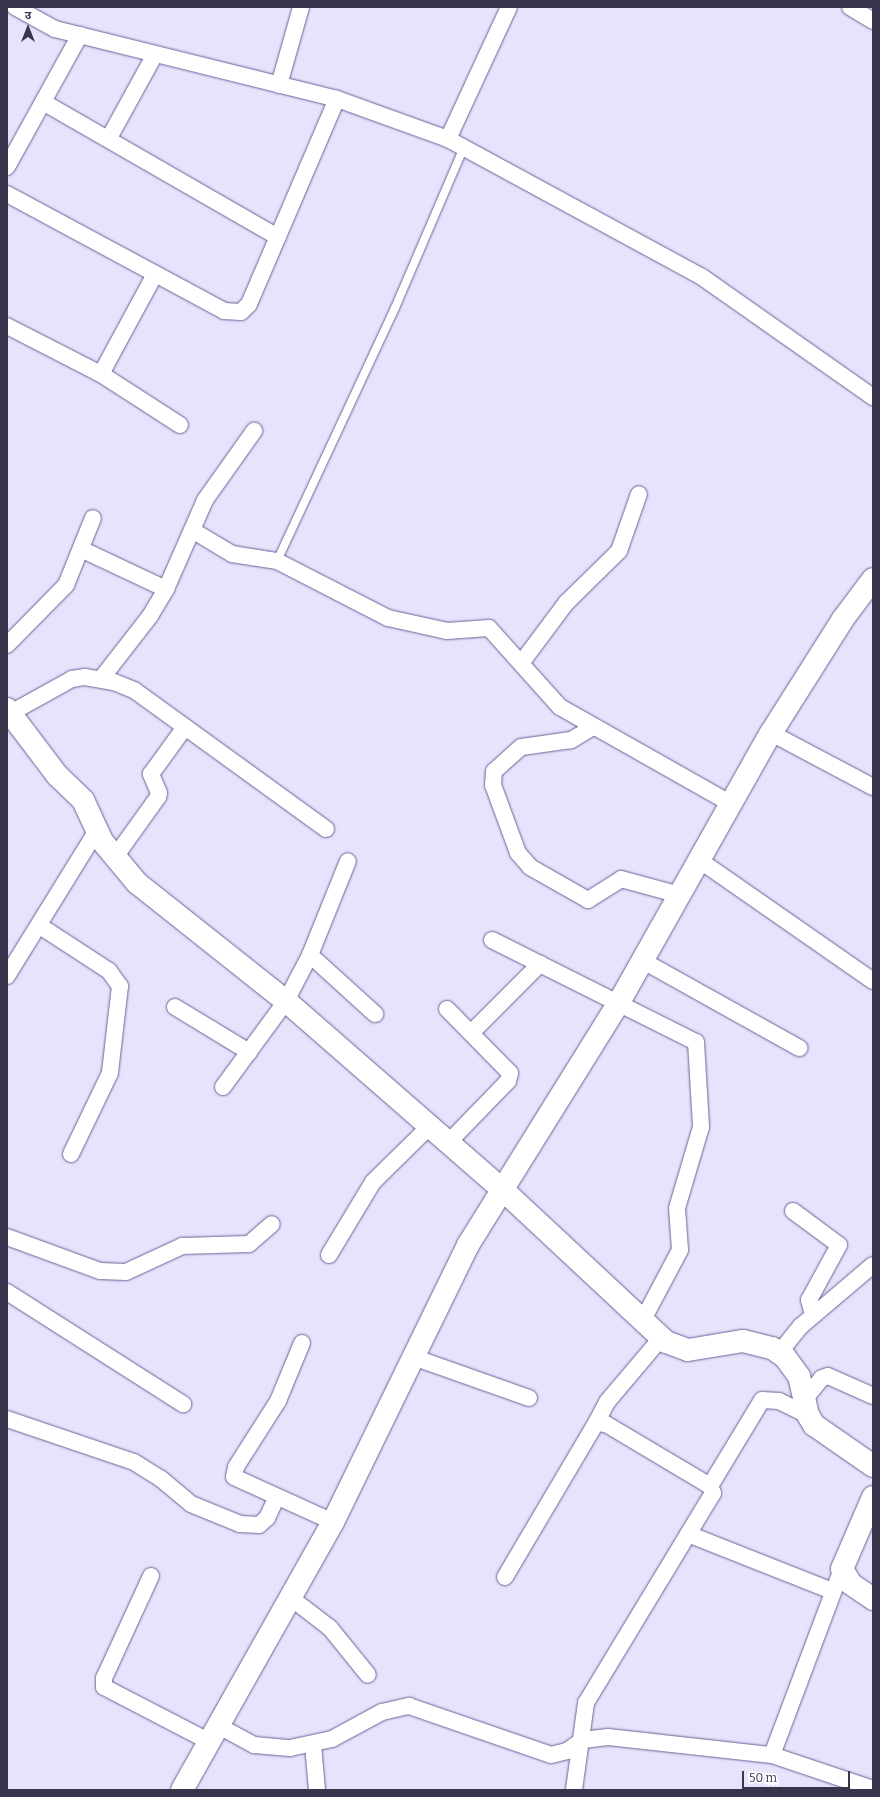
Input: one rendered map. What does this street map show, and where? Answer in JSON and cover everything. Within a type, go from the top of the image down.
[{"type":"street","points":[[15,7],[36,13],[80,35],[154,56],[337,99],[408,122],[464,147],[702,277],[873,398]]},
{"type":"street","points":[[279,85],[301,7]]},
{"type":"street","points":[[448,140],[509,7]]},
{"type":"street","points":[[850,7],[873,21]]},
{"type":"street","points":[[7,167],[80,35]]},
{"type":"street","points":[[109,138],[154,56]]},
{"type":"street","points":[[7,194],[224,311],[241,312],[249,304],[337,99]]},
{"type":"street","points":[[43,102],[109,138],[278,237]]},
{"type":"street","points":[[101,374],[155,274]]},
{"type":"street","points":[[7,326],[101,374],[180,425]]},
{"type":"street","points":[[101,679],[166,589],[213,486],[254,431]]},
{"type":"street","points":[[522,662],[566,603],[618,551],[639,494]]},
{"type":"street","points":[[7,646],[66,585],[83,550],[93,518]]},
{"type":"street","points":[[192,530],[232,554],[277,561],[395,620],[447,631],[489,628],[522,662],[560,707],[730,803]]},
{"type":"street","points":[[83,550],[166,589]]},
{"type":"street","points":[[182,1790],[333,1522],[468,1245],[618,1004],[770,733],[843,619],[873,579]]},
{"type":"street","points":[[326,829],[134,690],[101,679],[85,677],[60,683],[8,712],[57,775],[83,800],[97,830],[114,857],[150,895],[286,1001],[503,1190],[661,1338],[676,1349],[698,1350],[743,1341],[779,1353],[798,1376],[806,1408],[824,1434],[873,1466]]},
{"type":"street","points":[[114,857],[158,797],[159,793],[151,774],[184,727]]},
{"type":"street","points":[[593,727],[571,740],[521,746],[494,771],[493,784],[518,853],[530,867],[588,900],[621,879],[680,895]]},
{"type":"street","points":[[770,733],[873,787]]},
{"type":"street","points":[[7,976],[40,926],[97,830]]},
{"type":"street","points":[[223,1087],[286,1001],[310,955],[348,860]]},
{"type":"street","points":[[699,860],[873,981]]},
{"type":"street","points":[[40,926],[108,971],[120,986],[110,1073],[71,1154]]},
{"type":"street","points":[[492,940],[618,1004],[691,1037],[698,1051],[700,1137],[677,1208],[680,1250],[643,1320]]},
{"type":"street","points":[[310,955],[375,1014]]},
{"type":"street","points":[[643,961],[799,1048]]},
{"type":"street","points":[[472,1033],[540,964]]},
{"type":"street","points":[[175,1007],[249,1052]]},
{"type":"street","points":[[447,1009],[510,1073],[508,1081],[448,1143]]},
{"type":"street","points":[[329,1255],[373,1182],[429,1127]]},
{"type":"street","points":[[793,1211],[839,1245],[808,1300],[813,1315]]},
{"type":"street","points":[[7,1237],[92,1268],[126,1272],[182,1246],[249,1244],[272,1224]]},
{"type":"street","points":[[779,1353],[813,1315],[873,1265]]},
{"type":"street","points":[[7,1292],[183,1404]]},
{"type":"street","points":[[504,1577],[607,1402],[661,1338]]},
{"type":"street","points":[[302,1343],[278,1401],[233,1472],[241,1481],[333,1522]]},
{"type":"street","points":[[413,1357],[529,1398]]},
{"type":"street","points":[[806,1408],[822,1378],[828,1376],[873,1396]]},
{"type":"street","points":[[710,1486],[762,1400],[779,1401],[806,1408]]},
{"type":"street","points":[[7,1419],[134,1462],[160,1478],[190,1504],[240,1524],[260,1525],[267,1518],[277,1497]]},
{"type":"street","points":[[574,1790],[583,1740],[586,1703],[688,1534],[710,1501],[713,1493],[710,1486],[606,1424],[596,1423]]},
{"type":"street","points":[[772,1755],[832,1591],[873,1497]]},
{"type":"street","points":[[688,1534],[832,1591]]},
{"type":"street","points":[[842,1569],[851,1584],[873,1600]]},
{"type":"street","points":[[151,1576],[104,1678],[104,1687],[213,1733],[254,1744],[313,1745],[332,1739],[382,1712],[409,1706],[544,1753],[560,1754],[583,1740],[608,1737],[772,1755],[873,1789]]},
{"type":"street","points":[[291,1598],[330,1628],[368,1675]]},
{"type":"street","points":[[313,1745],[317,1790]]},
{"type":"lane","points":[[277,561],[395,308],[464,147]]}]
